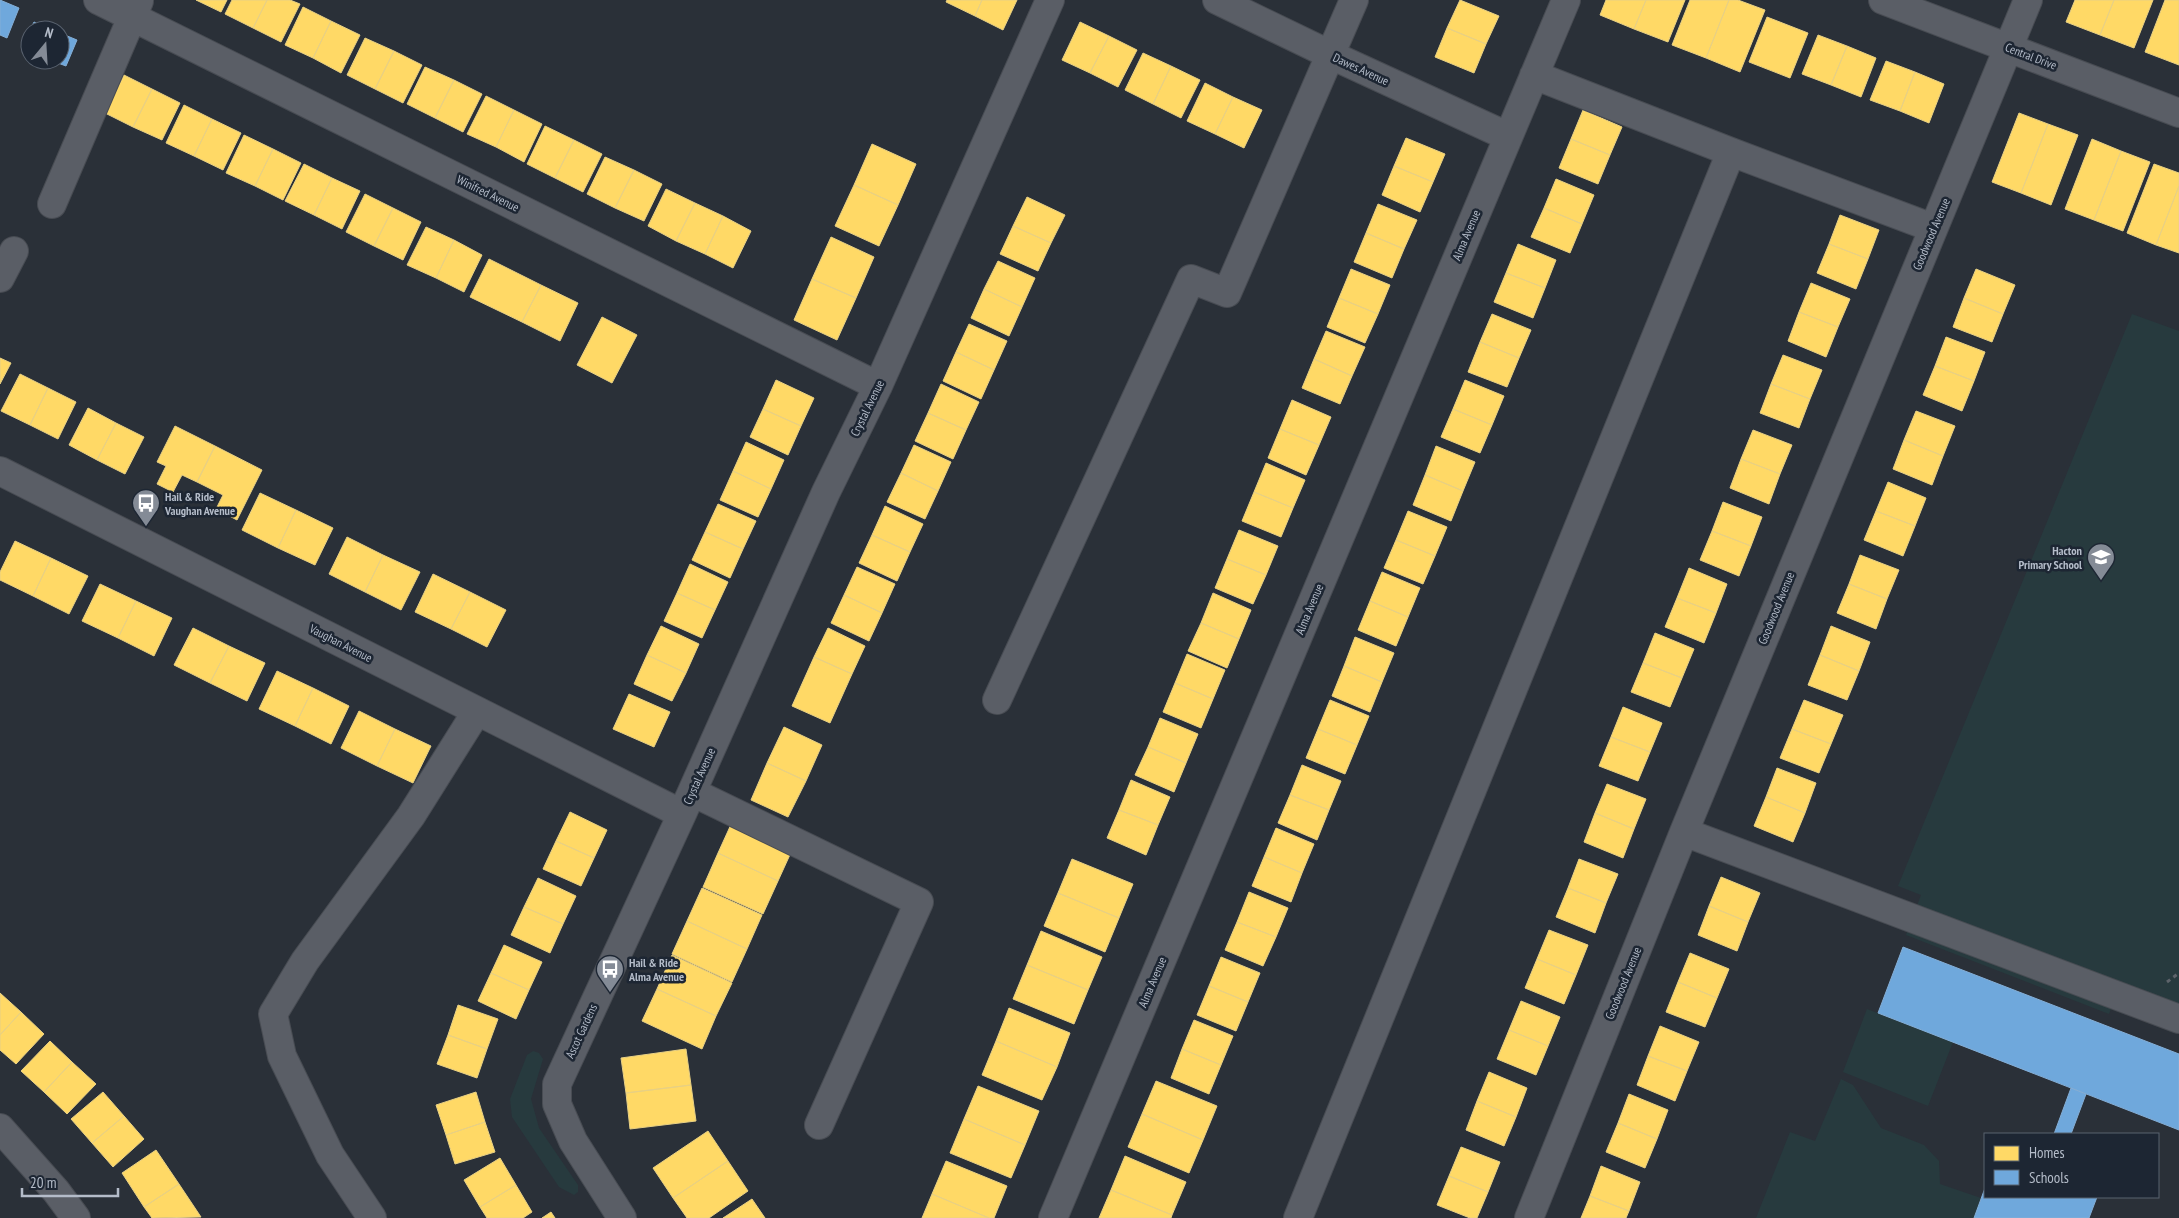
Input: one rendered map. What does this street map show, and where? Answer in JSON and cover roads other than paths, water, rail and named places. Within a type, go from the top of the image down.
[{"type":"street","name":"Winifred Avenue","points":[[98,0],[135,9],[878,386]]},
{"type":"street","name":"Crystal Avenue","points":[[687,803],[826,492],[878,386],[1050,0]]},
{"type":"street","name":"Dawes Avenue","points":[[1217,0],[1507,136]]},
{"type":"street","points":[[997,700],[1191,279],[1227,293],[1354,0]]},
{"type":"street","name":"Alma Avenue","points":[[1053,1218],[1507,136],[1566,0]]},
{"type":"street","name":"Central Drive","points":[[1883,0],[2179,113]]},
{"type":"street","name":"Goodwood Avenue","points":[[1529,1218],[1684,832],[2028,0]]},
{"type":"street","points":[[52,204],[135,9]]},
{"type":"street","points":[[1534,75],[1933,228]]},
{"type":"street","points":[[1298,1218],[1731,152]]},
{"type":"street","points":[[0,278],[14,251]]},
{"type":"street","name":"Vaughan Avenue","points":[[0,471],[477,711],[919,902],[819,1125]]},
{"type":"street","points":[[372,1218],[330,1154],[282,1056],[273,1014],[305,961],[412,816],[477,711]]},
{"type":"street","name":"Ascot Gardens","points":[[622,1218],[573,1141],[556,1104],[557,1084],[687,803]]},
{"type":"street","points":[[1684,832],[2179,1020]]},
{"type":"street","points":[[0,1128],[56,1191],[76,1218]]},
{"type":"place","name":"Hail & Ride Vaughan Avenue","points":[[146,527]]},
{"type":"place","name":"Hacton Primary School","points":[[2101,581]]},
{"type":"place","name":"Hail & Ride Alma Avenue","points":[[610,993]]}]
